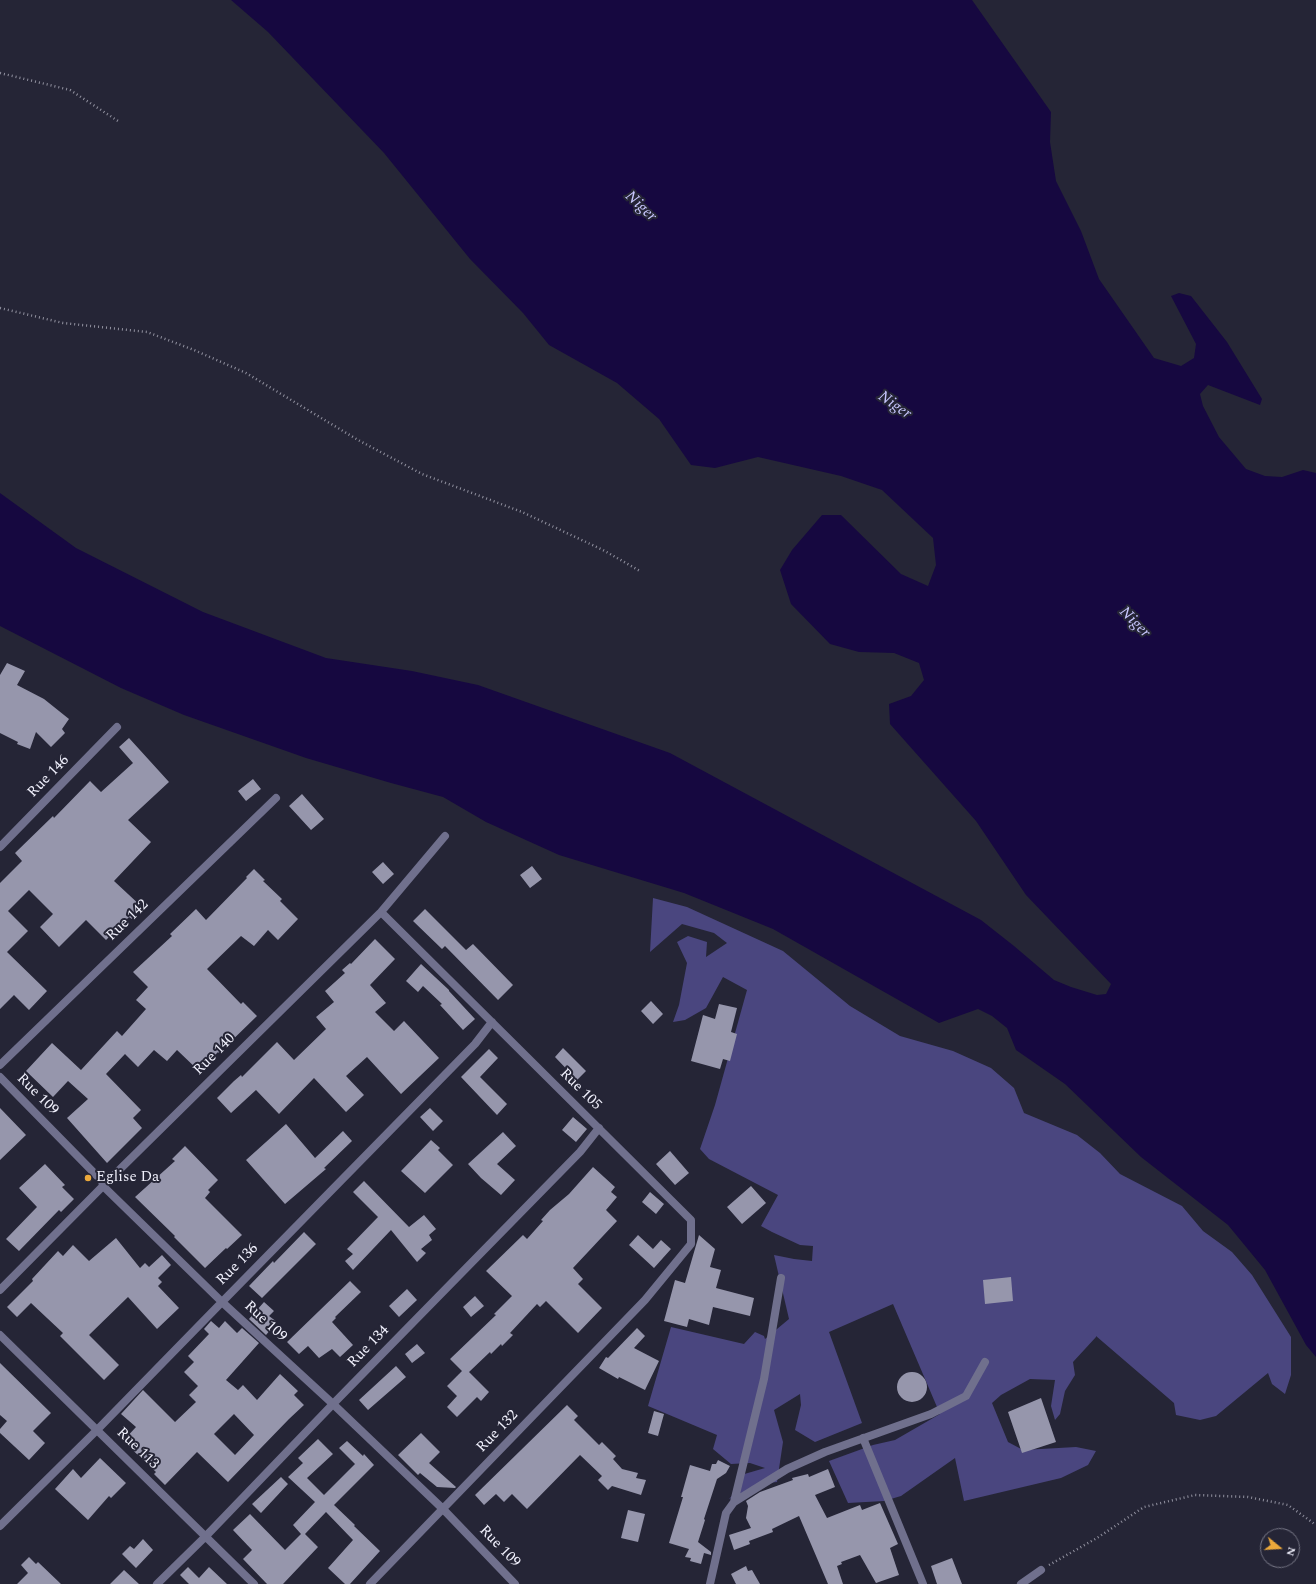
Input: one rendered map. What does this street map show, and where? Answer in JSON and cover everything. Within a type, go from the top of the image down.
[{"type":"street","name":"Rue 146","points":[[0,847],[117,728]]},
{"type":"street","name":"Rue 142","points":[[0,1065],[276,798]]},
{"type":"street","name":"Rue 140","points":[[0,1290],[103,1186],[381,912],[445,836]]},
{"type":"street","name":"Rue 105","points":[[381,912],[691,1220],[691,1244],[645,1300]]},
{"type":"street","name":"Rue 136","points":[[0,1526],[97,1430],[475,1044],[492,1022]]},
{"type":"street","name":"Rue 109","points":[[0,1078],[102,1181],[103,1186],[222,1302],[333,1404],[443,1509],[515,1584]]},
{"type":"street","name":"Rue 134","points":[[157,1584],[206,1536],[580,1152],[599,1128]]},
{"type":"street","points":[[734,1502],[764,1379],[781,1278]]},
{"type":"street","name":"Rue 132","points":[[370,1584],[645,1300]]},
{"type":"street","name":"Rue 113","points":[[0,1335],[254,1584]]},
{"type":"street","points":[[710,1584],[726,1513],[734,1502],[787,1469],[825,1452],[931,1414],[966,1396],[985,1362]]},
{"type":"street","points":[[863,1438],[923,1584]]},
{"type":"street","points":[[1022,1584],[1041,1570]]},
{"type":"path","points":[[0,73],[70,90],[118,121]]},
{"type":"path","points":[[0,308],[63,323],[147,332],[194,350],[246,373],[358,440],[422,474],[522,512],[603,550],[640,571]]},
{"type":"path","points":[[1041,1570],[1097,1538],[1144,1507],[1195,1495],[1248,1497],[1288,1505],[1316,1525]]},
{"type":"shaded area","points":[[653,898],[687,907],[783,951],[850,1006],[900,1036],[953,1051],[991,1068],[1014,1088],[1024,1113],[1077,1135],[1100,1153],[1120,1174],[1182,1206],[1203,1231],[1232,1252],[1252,1275],[1291,1337],[1291,1375],[1285,1394],[1272,1384],[1268,1373],[1216,1416],[1200,1420],[1176,1415],[1174,1403],[1096,1336],[1073,1362],[1075,1375],[1065,1391],[1060,1414],[1055,1420],[1051,1406],[1055,1380],[1030,1379],[1001,1395],[992,1403],[1008,1442],[1023,1450],[1076,1447],[1096,1451],[1088,1465],[1061,1478],[964,1501],[955,1458],[901,1496],[884,1501],[848,1503],[829,1461],[873,1445],[895,1440],[940,1414],[893,1304],[829,1332],[862,1423],[815,1442],[795,1430],[801,1405],[800,1394],[774,1410],[783,1442],[777,1482],[759,1484],[747,1492],[729,1499],[739,1488],[741,1475],[765,1468],[750,1463],[731,1464],[713,1449],[717,1435],[648,1406],[671,1327],[744,1344],[755,1332],[764,1336],[765,1339],[789,1319],[774,1255],[812,1261],[813,1246],[800,1245],[761,1226],[778,1195],[709,1159],[700,1149],[715,1105],[747,990],[723,977],[706,1008],[685,1020],[673,1022],[679,1005],[687,963],[677,942],[688,936],[707,942],[706,957],[727,943],[714,933],[682,924],[650,952]]},
{"type":"water","name":"Niger","points":[[231,0],[972,0],[1051,112],[1050,142],[1056,181],[1081,231],[1099,279],[1154,358],[1181,366],[1194,358],[1196,344],[1171,296],[1179,293],[1191,296],[1227,342],[1262,399],[1260,405],[1208,385],[1200,394],[1203,406],[1219,437],[1246,469],[1265,476],[1282,477],[1303,470],[1316,473],[1316,1357],[1306,1345],[1265,1270],[1228,1225],[1141,1157],[1065,1084],[1016,1050],[1007,1028],[992,1016],[978,1009],[939,1023],[773,929],[684,893],[559,855],[486,822],[443,797],[306,758],[184,715],[121,688],[0,626],[0,493],[76,548],[203,612],[326,658],[412,671],[478,685],[670,753],[981,920],[1054,980],[1097,995],[1106,994],[1111,984],[1026,895],[976,821],[890,724],[889,704],[911,696],[924,680],[919,663],[894,653],[859,652],[830,644],[791,604],[780,570],[792,550],[822,515],[841,515],[901,574],[928,586],[936,565],[933,538],[882,490],[841,476],[758,457],[715,468],[691,465],[659,419],[617,383],[549,345],[523,313],[470,259],[384,153],[268,32]]},
{"type":"building","points":[[7,663],[25,671],[17,685],[44,699],[69,719],[62,729],[65,733],[51,747],[36,732],[30,749],[17,744],[18,742],[0,733],[0,675]]},
{"type":"building","points":[[129,738],[169,782],[128,820],[151,842],[114,881],[142,907],[132,919],[129,917],[106,940],[86,920],[59,947],[40,927],[53,914],[29,890],[8,911],[28,931],[7,952],[47,991],[29,1010],[14,995],[0,1009],[0,883],[22,861],[15,853],[53,816],[54,818],[90,781],[101,792],[133,763],[119,747]]},
{"type":"building","points":[[253,779],[261,789],[246,801],[238,791]]},
{"type":"building","points":[[302,794],[324,819],[311,830],[289,806]]},
{"type":"building","points":[[383,862],[394,874],[383,884],[372,872]]},
{"type":"building","points":[[532,866],[542,879],[530,888],[520,875]]},
{"type":"building","points":[[254,869],[265,880],[263,881],[282,899],[280,901],[298,919],[278,940],[268,930],[254,946],[241,936],[207,969],[241,1004],[243,1002],[257,1016],[199,1071],[177,1050],[167,1061],[154,1050],[138,1067],[125,1054],[106,1074],[141,1110],[133,1118],[142,1128],[107,1163],[67,1118],[88,1099],[68,1081],[53,1097],[26,1071],[52,1043],[81,1070],[117,1031],[122,1036],[146,1009],[136,1000],[148,987],[133,972],[172,936],[170,934],[196,909],[206,920]]},
{"type":"building","points":[[425,909],[466,950],[473,944],[513,985],[498,1000],[445,946],[442,949],[413,921]]},
{"type":"building","points":[[375,939],[395,959],[370,985],[386,1003],[375,1012],[394,1031],[404,1021],[439,1058],[401,1094],[367,1057],[346,1076],[364,1095],[346,1112],[314,1078],[279,1114],[256,1090],[231,1113],[217,1098],[241,1075],[242,1077],[277,1042],[294,1060],[326,1029],[316,1017],[334,1002],[325,991],[345,973],[342,970],[350,963],[351,964]]},
{"type":"building","points":[[421,964],[449,990],[475,1019],[463,1030],[440,1005],[442,1004],[423,986],[418,992],[406,981]]},
{"type":"building","points":[[651,1001],[663,1014],[653,1024],[641,1011]]},
{"type":"building","points":[[719,1004],[737,1008],[731,1032],[737,1034],[730,1061],[723,1059],[720,1069],[691,1061],[703,1015],[715,1019]]},
{"type":"building","points":[[563,1048],[586,1071],[577,1080],[555,1057]]},
{"type":"building","points":[[489,1049],[498,1058],[480,1077],[507,1104],[497,1115],[461,1077]]},
{"type":"building","points":[[0,1108],[26,1135],[0,1160]]},
{"type":"building","points":[[430,1108],[443,1121],[433,1131],[420,1117]]},
{"type":"building","points":[[573,1117],[587,1129],[576,1142],[562,1130]]},
{"type":"building","points":[[286,1124],[315,1158],[343,1131],[352,1141],[324,1168],[326,1169],[285,1204],[246,1160]]},
{"type":"building","points":[[503,1132],[516,1146],[497,1164],[515,1180],[501,1195],[481,1178],[468,1164]]},
{"type":"building","points":[[431,1140],[440,1148],[438,1150],[453,1165],[425,1193],[401,1171]]},
{"type":"building","points":[[185,1146],[218,1180],[208,1190],[210,1192],[205,1198],[242,1235],[205,1268],[135,1197],[175,1161],[172,1159]]},
{"type":"building","points":[[670,1151],[689,1173],[675,1185],[656,1164]]},
{"type":"building","points":[[45,1164],[65,1185],[62,1187],[74,1199],[61,1212],[59,1210],[19,1251],[6,1239],[37,1207],[19,1188]]},
{"type":"building","points":[[593,1167],[615,1187],[611,1192],[617,1197],[606,1210],[617,1221],[573,1268],[583,1279],[578,1284],[602,1308],[578,1333],[546,1301],[540,1307],[537,1304],[510,1333],[513,1335],[502,1346],[501,1344],[491,1354],[490,1352],[469,1372],[489,1392],[481,1401],[477,1397],[457,1417],[447,1407],[457,1396],[447,1386],[462,1371],[450,1359],[496,1315],[494,1314],[512,1296],[486,1271],[523,1235],[527,1239],[543,1221],[541,1220],[550,1210],[569,1194]]},
{"type":"building","points":[[364,1181],[409,1227],[424,1215],[436,1229],[429,1235],[432,1240],[421,1249],[426,1253],[417,1262],[391,1230],[353,1270],[345,1261],[353,1254],[347,1249],[378,1217],[353,1192]]},
{"type":"building","points":[[751,1186],[766,1203],[742,1224],[727,1207]]},
{"type":"building","points":[[650,1192],[664,1204],[656,1214],[642,1202]]},
{"type":"building","points":[[304,1232],[316,1244],[262,1298],[249,1286]]},
{"type":"building","points":[[638,1235],[653,1249],[661,1240],[671,1249],[654,1268],[629,1245]]},
{"type":"building","points":[[699,1235],[715,1249],[710,1267],[721,1270],[716,1288],[754,1298],[750,1316],[713,1307],[709,1325],[689,1319],[687,1327],[664,1321],[675,1280],[685,1283]]},
{"type":"building","points":[[116,1238],[140,1268],[145,1263],[149,1267],[162,1255],[171,1265],[158,1278],[162,1282],[158,1286],[179,1308],[157,1329],[128,1297],[89,1335],[119,1365],[104,1380],[60,1336],[63,1333],[31,1303],[17,1317],[7,1307],[33,1281],[32,1279],[58,1251],[63,1256],[73,1245],[89,1261]]},
{"type":"building","points":[[1011,1277],[1013,1301],[985,1304],[983,1280]]},
{"type":"building","points":[[350,1281],[361,1292],[335,1317],[336,1318],[332,1322],[353,1345],[340,1357],[332,1349],[319,1358],[308,1346],[299,1354],[287,1342]]},
{"type":"building","points":[[407,1289],[417,1300],[399,1317],[389,1306]]},
{"type":"building","points":[[475,1296],[484,1306],[471,1317],[463,1307]]},
{"type":"building","points":[[264,1302],[274,1311],[269,1316],[277,1322],[266,1335],[249,1319]]},
{"type":"building","points":[[211,1321],[219,1328],[225,1321],[237,1333],[242,1328],[259,1343],[226,1380],[238,1390],[243,1385],[257,1400],[280,1374],[298,1391],[294,1395],[304,1405],[228,1482],[197,1452],[165,1485],[154,1474],[156,1472],[123,1441],[136,1427],[121,1414],[143,1390],[175,1422],[196,1402],[189,1395],[198,1386],[184,1372],[194,1362],[188,1356],[209,1334],[204,1329]],"holes":[[[234,1414],[254,1435],[235,1455],[214,1434]]]},
{"type":"building","points":[[637,1328],[645,1336],[634,1348],[659,1361],[645,1390],[619,1377],[618,1379],[599,1368],[606,1357],[608,1358]]},
{"type":"building","points":[[417,1344],[425,1353],[412,1363],[405,1354]]},
{"type":"building","points":[[0,1363],[51,1413],[33,1431],[45,1443],[29,1460],[0,1433],[0,1429],[7,1421],[0,1415]]},
{"type":"building","points":[[396,1366],[406,1377],[368,1410],[359,1400]]},
{"type":"building","points":[[912,1372],[918,1373],[926,1381],[926,1393],[918,1401],[912,1402],[906,1401],[898,1393],[897,1387],[898,1381],[906,1373]]},
{"type":"building","points":[[1041,1398],[1056,1442],[1022,1453],[1008,1412]]},
{"type":"building","points":[[567,1405],[578,1416],[574,1420],[599,1445],[602,1442],[616,1456],[613,1459],[622,1469],[638,1473],[636,1478],[646,1480],[641,1495],[612,1486],[608,1490],[598,1480],[602,1476],[580,1455],[527,1509],[512,1494],[504,1502],[496,1494],[484,1505],[475,1495]]},
{"type":"building","points":[[654,1411],[664,1414],[658,1436],[648,1433]]},
{"type":"building","points":[[421,1433],[440,1452],[429,1463],[456,1487],[455,1488],[437,1487],[420,1473],[418,1475],[398,1455]]},
{"type":"building","points":[[318,1439],[333,1454],[307,1478],[324,1495],[355,1464],[339,1448],[347,1441],[363,1456],[364,1454],[374,1465],[334,1505],[380,1551],[350,1584],[345,1584],[328,1568],[353,1540],[326,1512],[305,1534],[318,1547],[283,1584],[267,1584],[243,1559],[252,1550],[233,1530],[250,1514],[285,1550],[301,1534],[293,1525],[315,1502],[288,1477],[303,1463],[298,1458]]},
{"type":"building","points":[[100,1458],[126,1483],[111,1498],[109,1496],[88,1520],[55,1489],[73,1469],[81,1478]]},
{"type":"building","points":[[718,1460],[730,1466],[726,1473],[717,1479],[704,1519],[705,1520],[698,1542],[711,1552],[711,1555],[704,1553],[701,1564],[690,1561],[691,1558],[685,1557],[689,1549],[669,1543],[683,1497],[681,1497],[690,1465],[710,1471],[712,1464],[716,1464]]},
{"type":"building","points":[[828,1469],[835,1487],[815,1495],[827,1518],[860,1505],[862,1510],[880,1503],[898,1544],[890,1548],[899,1575],[876,1583],[860,1555],[841,1562],[842,1564],[837,1566],[843,1584],[828,1584],[799,1516],[772,1529],[773,1532],[749,1541],[750,1544],[734,1550],[729,1535],[751,1528],[746,1518],[748,1506],[746,1501],[760,1492],[793,1480],[792,1478],[808,1474],[809,1477]]},
{"type":"building","points":[[281,1477],[288,1484],[261,1513],[252,1504]]},
{"type":"building","points":[[628,1510],[645,1514],[638,1542],[621,1538]]},
{"type":"building","points":[[143,1539],[153,1550],[136,1568],[122,1554],[130,1546],[134,1549]]},
{"type":"building","points":[[29,1557],[36,1564],[38,1562],[61,1584],[17,1584],[28,1573],[21,1565]]},
{"type":"building","points":[[952,1558],[962,1584],[937,1584],[931,1566]]},
{"type":"building","points":[[746,1566],[748,1571],[752,1570],[760,1584],[736,1584],[731,1574]]},
{"type":"building","points":[[188,1567],[199,1578],[209,1567],[227,1584],[189,1584],[180,1575]]},
{"type":"building","points":[[124,1570],[139,1584],[110,1584]]},
{"type":"place","name":"Eglise Da","points":[[88,1178]]}]
